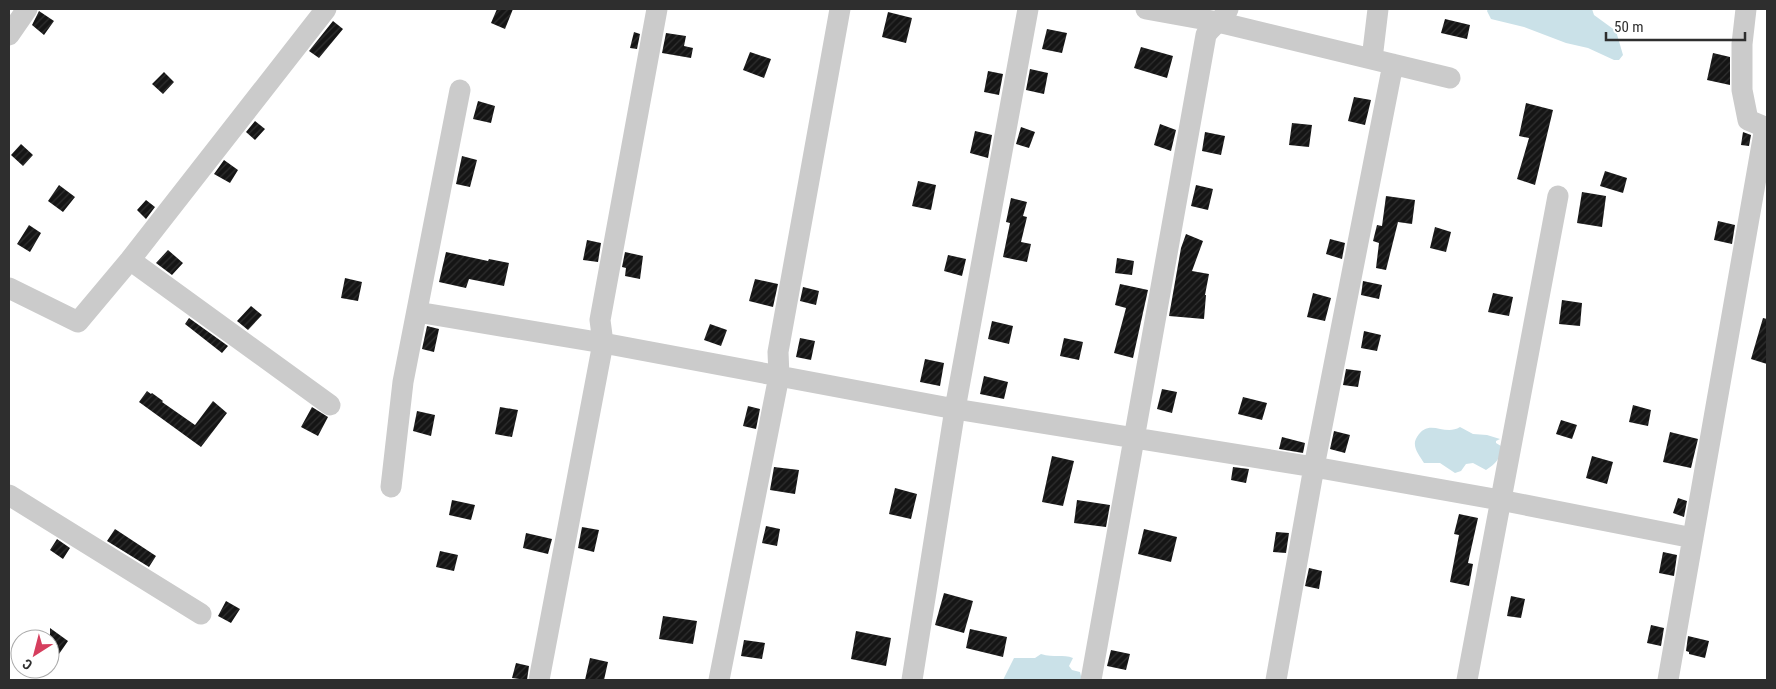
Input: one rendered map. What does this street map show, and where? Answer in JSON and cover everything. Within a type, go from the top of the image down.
[{"type":"lane","points":[[9,34],[27,9]]},
{"type":"lane","points":[[9,288],[78,322],[130,260],[326,9]]},
{"type":"lane","points":[[540,680],[603,343],[600,320],[656,9]]},
{"type":"lane","points":[[719,680],[779,376],[778,352],[840,9]]},
{"type":"lane","points":[[912,680],[955,408],[1028,9]]},
{"type":"lane","points":[[1146,9],[1223,16],[1372,59],[1450,78]]},
{"type":"lane","points":[[1372,59],[1378,9]]},
{"type":"lane","points":[[1668,680],[1766,127],[1748,120],[1742,90],[1742,44],[1746,9]]},
{"type":"lane","points":[[1091,680],[1206,35],[1223,16]]},
{"type":"lane","points":[[1276,680],[1314,467],[1393,64]]},
{"type":"lane","points":[[391,487],[403,382],[460,90]]},
{"type":"lane","points":[[1467,680],[1558,196]]},
{"type":"lane","points":[[130,260],[330,405]]},
{"type":"lane","points":[[417,312],[603,343],[955,408],[1314,467],[1500,500],[1693,538]]},
{"type":"lane","points":[[9,495],[201,614]]},
{"type":"water","points":[[1488,9],[1592,9],[1594,15],[1616,31],[1623,55],[1619,60],[1614,60],[1588,48],[1566,43],[1524,27],[1491,19],[1487,11]]},
{"type":"water","points":[[1460,427],[1473,434],[1487,435],[1500,439],[1496,441],[1501,446],[1499,457],[1495,463],[1486,470],[1473,463],[1466,464],[1461,471],[1455,473],[1440,463],[1424,463],[1416,450],[1415,444],[1415,440],[1422,431],[1427,428],[1448,430]]},
{"type":"water","points":[[1041,654],[1073,658],[1069,666],[1072,670],[1080,672],[1082,680],[1003,680],[1014,658],[1035,658]]},
{"type":"building","points":[[497,9],[513,9],[505,29],[491,23]]},
{"type":"building","points":[[39,11],[54,21],[44,35],[32,25]]},
{"type":"building","points":[[888,12],[912,18],[906,43],[882,37]]},
{"type":"building","points":[[1445,19],[1470,25],[1467,39],[1441,33]]},
{"type":"building","points":[[333,21],[343,29],[319,58],[309,51]]},
{"type":"building","points":[[1047,29],[1067,33],[1062,53],[1042,49]]},
{"type":"building","points":[[634,32],[640,34],[637,49],[630,48]]},
{"type":"building","points":[[666,33],[686,36],[684,46],[693,48],[691,58],[662,53]]},
{"type":"building","points":[[1141,47],[1173,56],[1167,78],[1134,68]]},
{"type":"building","points":[[750,52],[771,59],[764,78],[743,70]]},
{"type":"building","points":[[1713,53],[1730,57],[1730,85],[1707,80]]},
{"type":"building","points":[[1030,69],[1048,73],[1044,94],[1026,90]]},
{"type":"building","points":[[988,71],[1003,74],[999,95],[984,92]]},
{"type":"building","points":[[164,72],[174,82],[163,94],[152,84]]},
{"type":"building","points":[[1354,97],[1371,100],[1365,125],[1348,121]]},
{"type":"building","points":[[478,101],[495,106],[491,123],[473,119]]},
{"type":"building","points":[[1526,103],[1553,110],[1535,185],[1517,179],[1529,138],[1519,136]]},
{"type":"building","points":[[255,121],[265,129],[255,140],[246,132]]},
{"type":"building","points":[[1292,123],[1312,125],[1309,147],[1289,145]]},
{"type":"building","points":[[1160,124],[1176,130],[1171,151],[1154,145]]},
{"type":"building","points":[[1021,127],[1035,132],[1029,148],[1016,144]]},
{"type":"building","points":[[975,131],[992,135],[988,158],[970,153]]},
{"type":"building","points":[[1205,132],[1225,136],[1221,155],[1202,151]]},
{"type":"building","points":[[1743,132],[1751,135],[1749,146],[1741,145]]},
{"type":"building","points":[[21,144],[33,155],[23,166],[11,155]]},
{"type":"building","points":[[462,156],[477,160],[470,187],[456,184]]},
{"type":"building","points":[[224,160],[238,170],[230,183],[214,174]]},
{"type":"building","points":[[1605,171],[1627,178],[1623,193],[1600,186]]},
{"type":"building","points":[[918,181],[936,185],[931,210],[912,206]]},
{"type":"building","points":[[59,185],[75,197],[63,212],[48,201]]},
{"type":"building","points":[[1196,185],[1213,189],[1208,210],[1191,206]]},
{"type":"building","points":[[1582,192],[1606,196],[1602,227],[1577,223]]},
{"type":"building","points":[[1386,196],[1415,200],[1412,224],[1398,222],[1386,270],[1376,268],[1379,243],[1373,241],[1377,225],[1382,226]]},
{"type":"building","points":[[1011,198],[1027,202],[1023,216],[1027,217],[1021,242],[1031,244],[1027,262],[1003,257],[1010,223],[1006,222]]},
{"type":"building","points":[[146,200],[155,207],[146,219],[137,210]]},
{"type":"building","points":[[1718,221],[1735,225],[1732,244],[1714,240]]},
{"type":"building","points":[[29,225],[41,233],[30,252],[17,244]]},
{"type":"building","points":[[1435,227],[1451,232],[1446,252],[1430,248]]},
{"type":"building","points":[[1186,234],[1203,241],[1192,271],[1209,274],[1205,295],[1204,319],[1169,316],[1181,248]]},
{"type":"building","points":[[1330,239],[1345,243],[1342,259],[1326,254]]},
{"type":"building","points":[[587,240],[601,243],[598,262],[583,260]]},
{"type":"building","points":[[168,250],[183,263],[172,275],[156,263]]},
{"type":"building","points":[[446,252],[488,261],[489,259],[509,263],[504,286],[469,279],[466,288],[439,282]]},
{"type":"building","points":[[625,252],[643,256],[640,279],[625,276],[626,268],[622,267]]},
{"type":"building","points":[[948,255],[966,259],[962,276],[944,271]]},
{"type":"building","points":[[1117,258],[1134,261],[1132,275],[1115,273]]},
{"type":"building","points":[[345,278],[362,282],[358,301],[341,298]]},
{"type":"building","points":[[755,279],[778,284],[773,307],[749,301]]},
{"type":"building","points":[[1363,281],[1382,285],[1379,299],[1361,295]]},
{"type":"building","points":[[1120,284],[1148,290],[1133,358],[1114,353],[1126,308],[1115,305]]},
{"type":"building","points":[[803,287],[819,291],[816,305],[800,301]]},
{"type":"building","points":[[1313,293],[1331,298],[1325,321],[1307,317]]},
{"type":"building","points":[[1493,293],[1513,297],[1509,316],[1488,312]]},
{"type":"building","points":[[1562,300],[1582,303],[1580,326],[1559,324]]},
{"type":"building","points":[[251,306],[262,315],[248,330],[237,321]]},
{"type":"building","points":[[189,318],[228,346],[222,353],[185,324]]},
{"type":"building","points":[[1763,318],[1767,319],[1767,364],[1751,359]]},
{"type":"building","points":[[992,321],[1013,326],[1009,344],[988,339]]},
{"type":"building","points":[[710,324],[727,330],[721,346],[704,340]]},
{"type":"building","points":[[427,326],[439,329],[434,352],[422,349]]},
{"type":"building","points":[[1364,331],[1381,335],[1377,351],[1361,348]]},
{"type":"building","points":[[800,338],[815,341],[811,360],[796,357]]},
{"type":"building","points":[[1064,338],[1083,342],[1079,360],[1060,356]]},
{"type":"building","points":[[925,359],[944,363],[940,386],[920,382]]},
{"type":"building","points":[[1346,369],[1361,371],[1358,387],[1343,385]]},
{"type":"building","points":[[984,376],[1008,382],[1004,399],[980,394]]},
{"type":"building","points":[[1162,389],[1177,392],[1172,413],[1157,409]]},
{"type":"building","points":[[147,391],[195,425],[213,401],[227,413],[201,447],[139,402]]},
{"type":"building","points":[[1243,397],[1267,403],[1262,420],[1238,414]]},
{"type":"building","points":[[1633,405],[1651,410],[1648,426],[1629,422]]},
{"type":"building","points":[[748,406],[760,409],[756,429],[743,426]]},
{"type":"building","points":[[312,407],[328,417],[318,436],[301,427]]},
{"type":"building","points":[[500,407],[518,410],[512,437],[495,434]]},
{"type":"building","points":[[417,411],[435,415],[431,436],[413,431]]},
{"type":"building","points":[[1561,420],[1577,425],[1572,439],[1556,434]]},
{"type":"building","points":[[1334,431],[1350,435],[1345,453],[1330,449]]},
{"type":"building","points":[[1670,432],[1698,439],[1691,468],[1663,462]]},
{"type":"building","points":[[1282,437],[1305,443],[1303,453],[1279,449]]},
{"type":"building","points":[[1052,456],[1074,461],[1063,506],[1042,502]]},
{"type":"building","points":[[1592,456],[1613,462],[1607,484],[1586,478]]},
{"type":"building","points":[[774,467],[799,470],[795,494],[770,490]]},
{"type":"building","points":[[1233,467],[1249,469],[1246,483],[1231,480]]},
{"type":"building","points":[[895,488],[917,494],[911,519],[889,514]]},
{"type":"building","points":[[1678,498],[1687,501],[1684,517],[1673,513]]},
{"type":"building","points":[[452,500],[475,505],[471,520],[449,515]]},
{"type":"building","points":[[1077,500],[1110,505],[1106,527],[1074,523]]},
{"type":"building","points":[[1459,514],[1478,518],[1468,563],[1473,564],[1469,586],[1450,582],[1459,535],[1454,534]]},
{"type":"building","points":[[766,526],[780,529],[777,546],[762,543]]},
{"type":"building","points":[[582,527],[599,530],[594,552],[578,548]]},
{"type":"building","points":[[115,529],[156,556],[149,567],[107,541]]},
{"type":"building","points":[[1144,529],[1177,537],[1171,562],[1138,554]]},
{"type":"building","points":[[1276,532],[1289,533],[1286,553],[1273,552]]},
{"type":"building","points":[[526,533],[552,539],[548,554],[523,548]]},
{"type":"building","points":[[57,539],[70,548],[63,559],[50,550]]},
{"type":"building","points":[[440,551],[458,555],[454,571],[436,567]]},
{"type":"building","points":[[1663,552],[1677,555],[1674,576],[1659,573]]},
{"type":"building","points":[[1309,568],[1322,571],[1319,589],[1305,586]]},
{"type":"building","points":[[944,593],[973,601],[964,633],[935,625]]},
{"type":"building","points":[[1511,596],[1525,599],[1521,618],[1507,616]]},
{"type":"building","points":[[226,601],[240,609],[231,623],[218,616]]},
{"type":"building","points":[[663,616],[697,621],[693,644],[659,639]]},
{"type":"building","points":[[1651,625],[1664,628],[1661,646],[1647,643]]},
{"type":"building","points":[[970,629],[1007,637],[1003,657],[966,648]]},
{"type":"building","points":[[856,631],[891,638],[886,666],[851,659]]},
{"type":"building","points":[[60,635],[68,641],[60,653]]},
{"type":"building","points":[[1688,636],[1709,641],[1705,658],[1689,654],[1686,651]]},
{"type":"building","points":[[744,640],[765,643],[762,659],[741,656]]},
{"type":"building","points":[[1111,650],[1130,654],[1126,670],[1107,666]]},
{"type":"building","points":[[590,658],[608,662],[604,680],[585,680]]},
{"type":"building","points":[[516,663],[529,666],[527,680],[512,678]]}]
